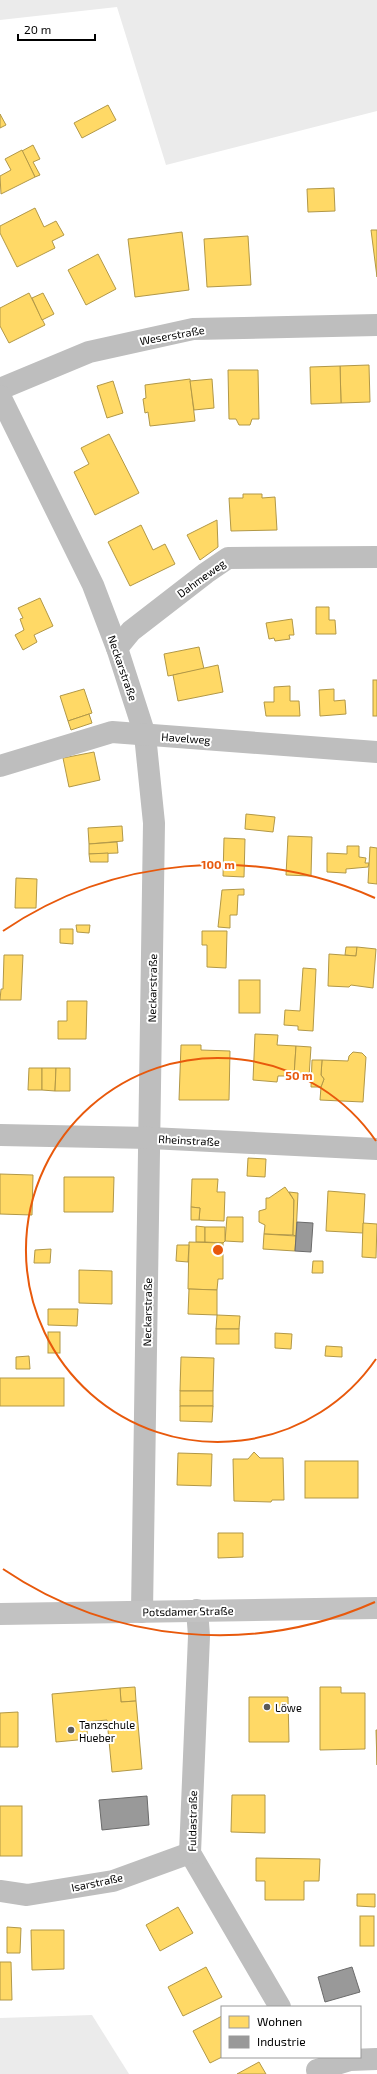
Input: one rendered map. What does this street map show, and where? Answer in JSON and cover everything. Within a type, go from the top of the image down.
[{"type":"main road","name":"Potsdamer Straße","points":[[0,1614],[377,1608]]},
{"type":"street","name":"Weserstraße","points":[[0,389],[89,352],[193,329],[377,325]]},
{"type":"street","name":"Neckarstraße","points":[[0,396],[93,585],[117,648],[146,735],[154,823],[142,1612]]},
{"type":"street","name":"Dahmeweg","points":[[117,648],[131,631],[206,573],[228,558],[377,557]]},
{"type":"street","name":"Havelweg","points":[[0,766],[112,732],[377,752]]},
{"type":"street","name":"Rheinstraße","points":[[0,1135],[150,1138],[377,1149]]},
{"type":"street","name":"Fuldastraße","points":[[197,1610],[198,1641],[190,1853],[279,2006]]},
{"type":"street","name":"Isarstraße","points":[[0,1891],[27,1895],[113,1881],[190,1853]]},
{"type":"street","points":[[315,2067],[350,2060],[377,2059]]},
{"type":"shaded area","points":[[0,0],[377,0],[377,111],[166,165],[117,7],[0,20]]},
{"type":"shaded area","points":[[92,2015],[129,2074],[0,2074],[0,2018]]},
{"type":"building: Wohnen","points":[[108,105],[116,120],[82,138],[74,123]]},
{"type":"building: Wohnen","points":[[0,114],[6,125],[0,128]]},
{"type":"building: Wohnen","points":[[33,145],[40,159],[33,162],[40,175],[35,177],[22,151]]},
{"type":"building: Wohnen","points":[[22,150],[35,177],[1,194],[0,176],[11,170],[5,159]]},
{"type":"building: Wohnen","points":[[334,188],[335,211],[308,212],[307,189]]},
{"type":"building: Wohnen","points":[[35,208],[44,227],[56,221],[64,235],[52,241],[55,248],[17,267],[0,233],[0,226]]},
{"type":"building: Wohnen","points":[[371,230],[377,230],[377,277]]},
{"type":"building: Wohnen","points":[[182,232],[189,290],[135,297],[128,239]]},
{"type":"building: Wohnen","points":[[248,236],[251,285],[207,287],[204,239]]},
{"type":"building: Wohnen","points":[[98,254],[116,289],[86,305],[68,270]]},
{"type":"building: Wohnen","points":[[29,293],[45,325],[9,343],[0,326],[0,308]]},
{"type":"building: Wohnen","points":[[43,293],[54,314],[42,320],[32,298]]},
{"type":"building: Wohnen","points":[[369,365],[370,402],[341,403],[340,366]]},
{"type":"building: Wohnen","points":[[340,366],[341,403],[311,404],[310,367]]},
{"type":"building: Wohnen","points":[[228,370],[258,370],[259,419],[252,419],[250,425],[239,425],[236,419],[229,419]]},
{"type":"building: Wohnen","points":[[190,379],[195,421],[150,426],[148,412],[145,413],[143,399],[146,398],[145,385]]},
{"type":"building: Wohnen","points":[[212,379],[214,408],[194,410],[190,381]]},
{"type":"building: Wohnen","points":[[113,381],[123,413],[107,418],[97,386]]},
{"type":"building: Wohnen","points":[[109,434],[139,493],[95,515],[74,472],[89,464],[81,448]]},
{"type":"building: Wohnen","points":[[243,494],[262,494],[262,498],[275,497],[277,530],[231,531],[229,498],[243,498]]},
{"type":"building: Wohnen","points":[[217,520],[218,547],[200,560],[187,535]]},
{"type":"building: Wohnen","points":[[141,525],[153,550],[165,544],[175,564],[130,586],[108,542]]},
{"type":"building: Wohnen","points":[[40,598],[53,626],[34,635],[37,642],[23,650],[15,635],[24,630],[20,619],[23,618],[18,608]]},
{"type":"building: Wohnen","points":[[316,607],[329,607],[329,620],[335,620],[336,634],[316,634]]},
{"type":"building: Wohnen","points":[[292,619],[294,635],[289,635],[290,639],[275,641],[274,638],[269,639],[266,623]]},
{"type":"building: Wohnen","points":[[199,647],[204,669],[168,676],[164,654]]},
{"type":"building: Wohnen","points":[[218,665],[223,692],[178,701],[173,675]]},
{"type":"building: Wohnen","points":[[373,680],[377,680],[377,716],[373,716]]},
{"type":"building: Wohnen","points":[[290,686],[290,701],[299,701],[300,716],[266,716],[264,702],[274,702],[274,687]]},
{"type":"building: Wohnen","points":[[84,689],[92,713],[68,721],[60,696]]},
{"type":"building: Wohnen","points":[[334,689],[334,701],[345,700],[346,714],[320,716],[319,690]]},
{"type":"building: Wohnen","points":[[89,714],[92,723],[71,730],[68,721]]},
{"type":"building: Wohnen","points":[[94,752],[100,780],[69,787],[63,758]]},
{"type":"building: Wohnen","points":[[246,814],[275,817],[273,832],[245,829]]},
{"type":"building: Wohnen","points":[[122,826],[123,841],[89,844],[88,828]]},
{"type":"building: Wohnen","points":[[288,836],[312,837],[311,876],[286,875]]},
{"type":"building: Wohnen","points":[[224,838],[245,839],[244,877],[223,876]]},
{"type":"building: Wohnen","points":[[117,842],[118,853],[89,854],[89,844]]},
{"type":"building: Wohnen","points":[[347,846],[359,846],[359,857],[366,858],[365,863],[369,863],[368,867],[346,869],[346,873],[327,872],[327,853],[347,854]]},
{"type":"building: Wohnen","points":[[370,847],[377,848],[377,884],[368,883]]},
{"type":"building: Wohnen","points":[[108,853],[108,862],[90,862],[89,854]]},
{"type":"building: Wohnen","points":[[16,878],[37,879],[36,908],[15,908]]},
{"type":"building: Wohnen","points":[[244,889],[244,895],[238,895],[237,915],[230,915],[230,928],[218,927],[222,890]]},
{"type":"building: Wohnen","points":[[76,925],[90,925],[89,933],[77,932]]},
{"type":"building: Wohnen","points":[[60,929],[73,929],[73,944],[60,943]]},
{"type":"building: Wohnen","points":[[202,931],[227,931],[226,968],[207,967],[207,945],[202,945]]},
{"type":"building: Wohnen","points":[[346,947],[357,947],[356,956],[345,955]]},
{"type":"building: Wohnen","points":[[357,947],[376,949],[373,988],[351,985],[349,987],[328,986],[329,954],[356,956]]},
{"type":"building: Wohnen","points":[[4,955],[23,955],[21,1000],[0,1000],[1,989],[3,989]]},
{"type":"building: Wohnen","points":[[303,968],[316,969],[313,1031],[298,1030],[298,1026],[284,1025],[285,1010],[300,1011]]},
{"type":"building: Wohnen","points":[[239,980],[260,980],[260,1013],[239,1013]]},
{"type":"building: Wohnen","points":[[67,1001],[87,1001],[86,1039],[58,1039],[58,1021],[67,1021]]},
{"type":"building: Wohnen","points":[[255,1034],[278,1035],[277,1045],[296,1046],[294,1076],[278,1076],[277,1082],[253,1080]]},
{"type":"building: Wohnen","points":[[181,1045],[201,1045],[201,1050],[230,1051],[229,1100],[179,1100]]},
{"type":"building: Wohnen","points":[[296,1046],[311,1047],[309,1077],[294,1076]]},
{"type":"building: Wohnen","points":[[353,1052],[362,1053],[366,1057],[363,1102],[320,1100],[321,1087],[324,1079],[321,1075],[322,1060],[348,1061],[349,1056]]},
{"type":"building: Wohnen","points":[[312,1060],[322,1060],[321,1075],[324,1079],[321,1087],[311,1087]]},
{"type":"building: Wohnen","points":[[29,1068],[42,1068],[42,1090],[28,1090]]},
{"type":"building: Wohnen","points":[[42,1068],[56,1068],[55,1091],[42,1090]]},
{"type":"building: Wohnen","points":[[56,1068],[70,1068],[70,1091],[55,1091]]},
{"type":"building: Wohnen","points":[[248,1158],[266,1159],[265,1177],[247,1176]]},
{"type":"building: Wohnen","points":[[0,1174],[33,1175],[32,1215],[0,1214]]},
{"type":"building: Wohnen","points":[[64,1177],[114,1177],[113,1212],[64,1212]]},
{"type":"building: Wohnen","points":[[192,1179],[218,1179],[217,1192],[225,1192],[224,1221],[199,1220],[200,1208],[191,1207]]},
{"type":"building: Wohnen","points":[[285,1187],[294,1200],[293,1235],[264,1234],[265,1225],[259,1222],[259,1211],[266,1209],[266,1198],[269,1198]]},
{"type":"building: Wohnen","points":[[328,1191],[365,1194],[363,1233],[326,1231]]},
{"type":"building: Wohnen","points":[[289,1192],[298,1193],[296,1236],[293,1235],[294,1200]]},
{"type":"building: Wohnen","points":[[191,1207],[200,1208],[199,1220],[191,1220]]},
{"type":"building: Wohnen","points":[[227,1217],[243,1217],[243,1242],[225,1241]]},
{"type":"building: Wohnen","points":[[363,1223],[377,1224],[376,1258],[362,1257]]},
{"type":"building: Wohnen","points":[[196,1226],[205,1227],[205,1242],[196,1242]]},
{"type":"building: Wohnen","points":[[205,1227],[225,1227],[225,1241],[223,1243],[205,1242]]},
{"type":"building: Wohnen","points":[[264,1234],[296,1236],[295,1251],[263,1249]]},
{"type":"building: Wohnen","points":[[189,1242],[223,1243],[223,1279],[218,1279],[217,1290],[188,1289]]},
{"type":"building: Wohnen","points":[[177,1245],[189,1245],[188,1262],[176,1261]]},
{"type":"building: Wohnen","points":[[51,1249],[50,1263],[34,1263],[35,1250]]},
{"type":"building: Wohnen","points":[[313,1261],[323,1261],[323,1273],[312,1273]]},
{"type":"building: Wohnen","points":[[79,1270],[112,1271],[112,1304],[79,1303]]},
{"type":"building: Wohnen","points":[[189,1289],[217,1290],[217,1315],[188,1314]]},
{"type":"building: Wohnen","points":[[48,1309],[78,1309],[77,1326],[48,1325]]},
{"type":"building: Wohnen","points":[[217,1315],[240,1316],[239,1329],[216,1329]]},
{"type":"building: Wohnen","points":[[216,1329],[239,1329],[239,1344],[216,1344]]},
{"type":"building: Wohnen","points":[[48,1332],[60,1332],[60,1353],[48,1353]]},
{"type":"building: Wohnen","points":[[275,1333],[292,1334],[291,1349],[275,1348]]},
{"type":"building: Wohnen","points":[[326,1346],[342,1347],[342,1357],[325,1356]]},
{"type":"building: Wohnen","points":[[29,1356],[30,1369],[16,1369],[16,1357]]},
{"type":"building: Wohnen","points":[[181,1357],[214,1358],[213,1391],[180,1391]]},
{"type":"building: Wohnen","points":[[0,1378],[64,1378],[64,1406],[0,1406]]},
{"type":"building: Wohnen","points":[[180,1391],[213,1391],[213,1406],[180,1406]]},
{"type":"building: Wohnen","points":[[180,1406],[213,1406],[212,1422],[180,1421]]},
{"type":"building: Wohnen","points":[[254,1452],[260,1458],[283,1458],[284,1500],[272,1500],[271,1502],[234,1501],[233,1459],[248,1459]]},
{"type":"building: Wohnen","points":[[178,1453],[212,1454],[211,1486],[177,1485]]},
{"type":"building: Wohnen","points":[[305,1461],[358,1461],[358,1498],[305,1498]]},
{"type":"building: Wohnen","points":[[218,1533],[243,1533],[243,1557],[218,1558]]},
{"type":"building: Wohnen","points":[[135,1687],[136,1701],[121,1702],[120,1688]]},
{"type":"building: Wohnen","points":[[320,1687],[341,1687],[341,1693],[365,1693],[365,1749],[320,1750]]},
{"type":"building: Wohnen","name":"Tanzschule Hueber","points":[[120,1688],[121,1702],[136,1701],[142,1769],[112,1772],[107,1720],[86,1722],[88,1739],[56,1742],[52,1694]]},
{"type":"building: Wohnen","points":[[249,1697],[288,1697],[289,1742],[249,1742]]},
{"type":"building: Wohnen","points":[[18,1712],[18,1747],[0,1747],[0,1713]]},
{"type":"building: Wohnen","points":[[376,1730],[377,1730],[377,1765]]},
{"type":"building: Wohnen","points":[[232,1795],[265,1795],[265,1833],[231,1832]]},
{"type":"building: Wohnen","points":[[0,1806],[22,1806],[22,1856],[0,1856]]},
{"type":"building: Wohnen","points":[[256,1858],[320,1859],[319,1881],[304,1881],[304,1900],[265,1900],[265,1881],[256,1881]]},
{"type":"building: Wohnen","points":[[357,1894],[375,1894],[375,1907],[357,1906]]},
{"type":"building: Wohnen","points":[[178,1907],[193,1933],[160,1951],[146,1925]]},
{"type":"building: Wohnen","points":[[360,1916],[374,1916],[374,1946],[360,1946]]},
{"type":"building: Wohnen","points":[[7,1927],[21,1928],[20,1953],[7,1953]]},
{"type":"building: Wohnen","points":[[31,1930],[64,1930],[64,1969],[32,1970]]},
{"type":"building: Wohnen","points":[[0,1962],[11,1962],[12,2000],[0,2000]]},
{"type":"building: Wohnen","points":[[206,1967],[222,1997],[183,2016],[168,1987]]},
{"type":"building: Wohnen","points":[[221,2017],[221,2058],[210,2063],[193,2031]]},
{"type":"building: Wohnen","points":[[259,2062],[266,2074],[237,2074]]},
{"type":"building: Industrie","points":[[297,1222],[313,1223],[311,1252],[295,1251]]},
{"type":"building: Industrie","points":[[147,1796],[149,1825],[102,1830],[99,1800]]},
{"type":"building: Industrie","points":[[352,1967],[360,1992],[325,2002],[318,1977]]},
{"type":"place","name":"Löwe","points":[[267,1707]]},
{"type":"place","name":"Tanzschule Hueber","points":[[71,1730]]}]
